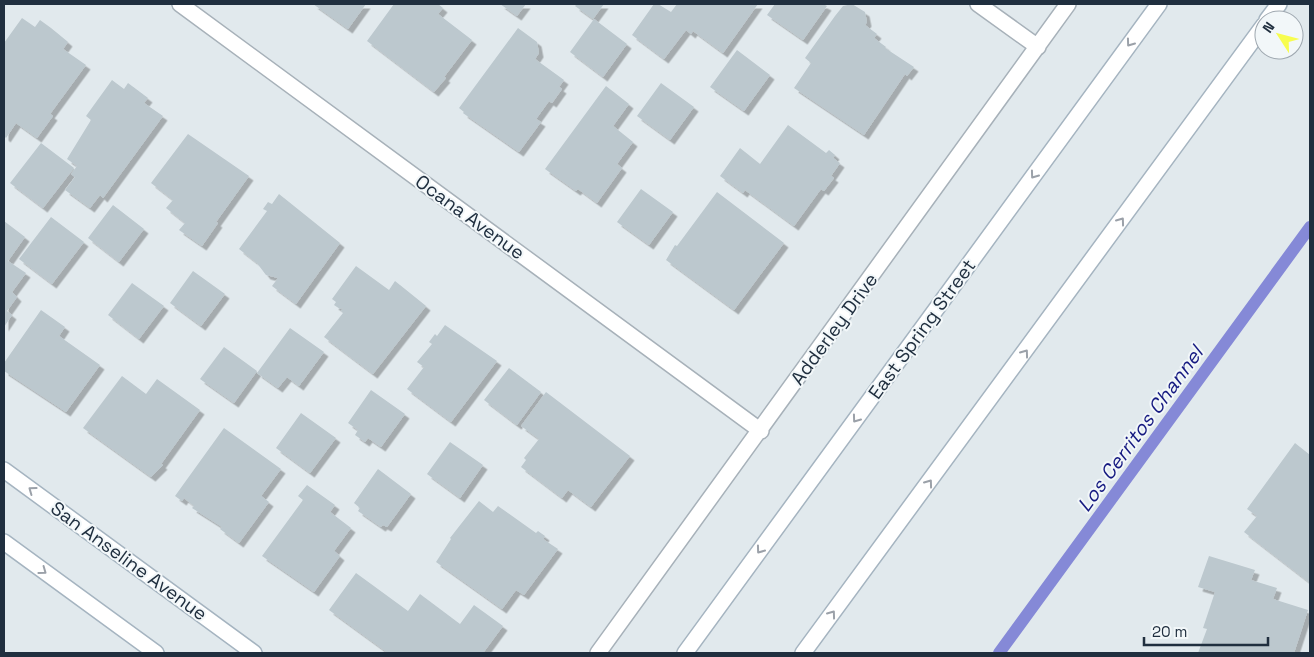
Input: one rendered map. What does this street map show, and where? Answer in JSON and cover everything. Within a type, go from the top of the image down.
[{"type":"street","name":"Ocana Avenue","points":[[180,4],[761,431]]},
{"type":"street","points":[[978,4],[1038,47]]},
{"type":"street","name":"Adderley Drive","points":[[598,653],[761,431],[1068,4]]},
{"type":"street","name":"East Spring Street","points":[[685,653],[1159,4]]},
{"type":"street","points":[[803,653],[1254,39]]},
{"type":"street","name":"San Anseline Avenue","points":[[4,470],[254,653]]},
{"type":"street","points":[[4,542],[156,653]]},
{"type":"building","points":[[313,4],[366,4],[348,29]]},
{"type":"building","points":[[394,4],[438,4],[443,8],[438,14],[472,40],[434,92],[367,41]]},
{"type":"building","points":[[500,4],[526,4],[517,16]]},
{"type":"building","points":[[577,4],[604,4],[593,19],[575,6]]},
{"type":"building","points":[[654,4],[658,4],[671,12],[677,4],[758,4],[723,53],[693,31],[691,34],[686,30],[664,59],[632,35]]},
{"type":"building","points":[[775,4],[823,4],[827,6],[803,40],[767,15]]},
{"type":"building","points":[[852,4],[865,12],[867,22],[865,25],[877,34],[874,38],[885,48],[914,67],[907,76],[905,74],[864,135],[794,88],[811,63],[805,58],[843,6]]},
{"type":"building","points":[[22,18],[35,27],[40,20],[51,28],[68,42],[63,49],[86,65],[50,114],[53,116],[37,138],[16,123],[6,138],[4,136],[4,43]]},
{"type":"building","points":[[594,19],[627,44],[603,77],[570,52]]},
{"type":"building","points":[[518,28],[537,42],[539,53],[535,59],[564,80],[559,87],[562,89],[552,103],[549,101],[536,119],[541,122],[519,152],[463,113],[459,108]]},
{"type":"building","points":[[737,50],[770,75],[744,111],[710,87]]},
{"type":"building","points":[[112,80],[124,89],[128,83],[148,98],[144,103],[163,116],[103,198],[100,195],[90,208],[65,190],[75,177],[71,174],[77,166],[67,159],[91,120],[86,116]]},
{"type":"building","points":[[661,83],[694,107],[670,140],[637,116]]},
{"type":"building","points":[[606,86],[629,104],[613,126],[633,142],[617,164],[622,168],[597,203],[545,169]]},
{"type":"building","points":[[788,125],[826,153],[829,150],[835,155],[833,158],[840,163],[831,176],[834,178],[824,191],[821,189],[794,226],[745,190],[743,193],[720,176],[740,148],[760,164]]},
{"type":"building","points":[[188,134],[249,176],[216,222],[218,223],[202,246],[179,230],[185,223],[166,208],[173,200],[151,183]]},
{"type":"building","points":[[41,143],[74,168],[43,208],[10,183]]},
{"type":"building","points":[[641,189],[673,212],[649,245],[617,222]]},
{"type":"building","points":[[717,192],[784,243],[734,310],[666,260],[675,245],[677,246]]},
{"type":"building","points":[[279,194],[340,243],[296,304],[272,286],[278,278],[266,275],[257,263],[239,249],[267,211],[263,209],[268,202],[272,204]]},
{"type":"building","points":[[113,205],[144,229],[119,262],[88,238]]},
{"type":"building","points":[[51,217],[84,242],[52,284],[19,259]]},
{"type":"building","points":[[4,221],[25,237],[8,261],[26,273],[12,292],[17,297],[7,311],[12,315],[4,327]]},
{"type":"building","points":[[356,266],[389,290],[395,281],[426,306],[373,374],[324,337],[343,313],[341,311],[343,308],[340,309],[334,305],[336,302],[332,299]]},
{"type":"building","points":[[193,271],[225,294],[201,326],[170,303]]},
{"type":"building","points":[[132,283],[164,306],[139,339],[108,315]]},
{"type":"building","points":[[41,310],[65,327],[59,336],[100,365],[66,412],[4,371],[4,363]]},
{"type":"building","points":[[445,325],[497,361],[451,422],[407,389],[424,367],[417,362],[432,344],[429,342],[435,334],[437,336]]},
{"type":"building","points":[[290,328],[324,352],[299,386],[287,377],[278,388],[257,373]]},
{"type":"building","points":[[224,347],[257,371],[234,403],[200,379]]},
{"type":"building","points":[[509,368],[541,392],[517,425],[484,400]]},
{"type":"building","points":[[122,376],[146,394],[157,379],[200,410],[161,464],[163,465],[151,477],[83,428]]},
{"type":"building","points":[[371,390],[405,414],[381,447],[368,438],[365,442],[355,435],[358,430],[348,423]]},
{"type":"building","points":[[546,392],[630,456],[591,507],[568,490],[562,498],[521,467],[526,460],[524,458],[539,439],[521,426]]},
{"type":"building","points":[[301,413],[336,438],[310,473],[276,448]]},
{"type":"building","points":[[224,428],[281,469],[261,496],[269,502],[239,543],[220,529],[222,527],[192,508],[194,506],[184,498],[182,501],[175,496]]},
{"type":"building","points":[[450,442],[483,465],[460,498],[427,474]]},
{"type":"building","points":[[1295,443],[1310,455],[1310,583],[1244,532],[1257,516],[1247,509]]},
{"type":"building","points":[[378,469],[411,494],[387,527],[383,525],[381,527],[358,511],[360,508],[354,503]]},
{"type":"building","points":[[307,485],[335,505],[330,512],[351,528],[334,551],[340,556],[314,592],[262,556],[303,500],[298,496]]},
{"type":"building","points":[[479,501],[493,512],[498,506],[536,533],[538,531],[545,536],[543,539],[558,549],[524,595],[516,590],[502,609],[436,562],[450,538]]},
{"type":"building","points":[[1209,556],[1255,570],[1251,580],[1277,588],[1273,599],[1308,610],[1294,653],[1198,653],[1207,629],[1203,628],[1215,592],[1198,587]]},
{"type":"building","points":[[356,573],[408,611],[420,594],[460,624],[474,605],[503,626],[483,653],[388,653],[329,610]]},
{"type":"waterway","name":"Los Cerritos Channel","points":[[999,653],[1310,227]]}]
